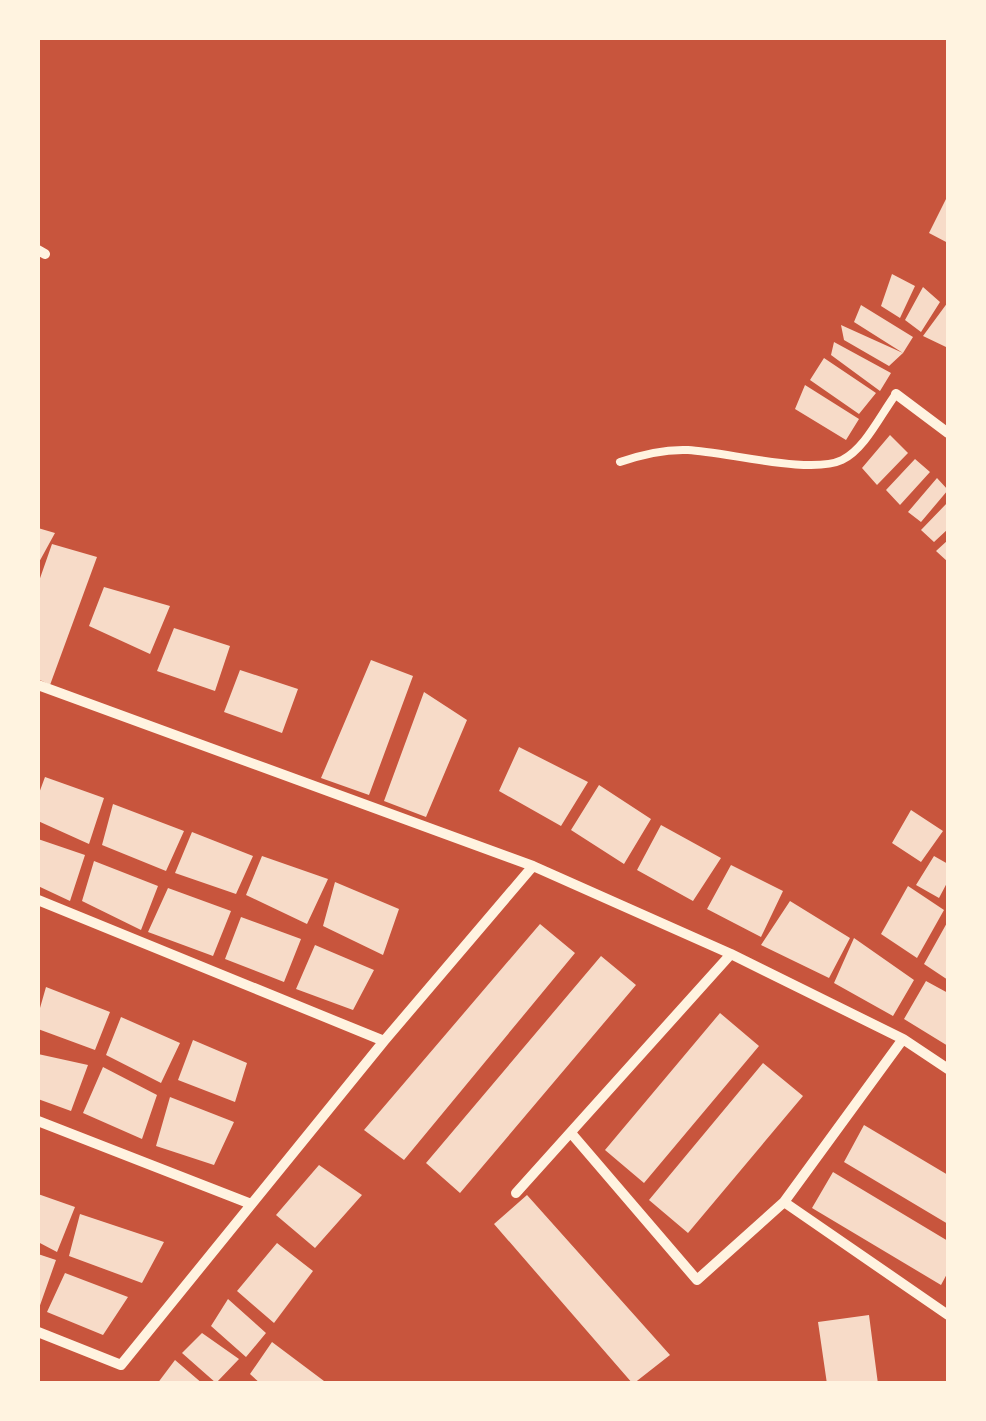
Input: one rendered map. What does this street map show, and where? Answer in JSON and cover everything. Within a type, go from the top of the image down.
[{"type":"street","points":[[896,394],[948,430]]},
{"type":"street","points":[[38,686],[533,866],[731,954],[903,1039],[948,1070]]},
{"type":"street","points":[[38,1332],[121,1365],[384,1041],[533,866]]},
{"type":"street","points":[[38,900],[384,1041]]},
{"type":"street","points":[[516,1192],[731,954]]},
{"type":"street","points":[[572,1133],[697,1280],[784,1202],[903,1039]]},
{"type":"street","points":[[38,1121],[251,1204]]},
{"type":"street","points":[[784,1202],[948,1315]]},
{"type":"lane","points":[[620,462],[651,452],[686,450],[816,468],[844,459],[864,439],[896,394]]},
{"type":"building","points":[[948,195],[948,243],[929,233]]},
{"type":"building","points":[[892,274],[915,286],[900,318],[881,306]]},
{"type":"building","points":[[923,287],[940,302],[921,332],[905,320]]},
{"type":"building","points":[[948,302],[948,344],[946,347],[923,336]]},
{"type":"building","points":[[861,305],[913,337],[903,353],[854,322]]},
{"type":"building","points":[[841,325],[903,353],[889,366],[844,340]]},
{"type":"building","points":[[834,342],[891,373],[880,391],[831,355]]},
{"type":"building","points":[[824,358],[876,393],[859,414],[810,380]]},
{"type":"building","points":[[805,385],[859,419],[846,440],[795,409]]},
{"type":"building","points":[[890,435],[908,453],[877,485],[862,468]]},
{"type":"building","points":[[915,459],[930,472],[900,505],[886,490]]},
{"type":"building","points":[[937,478],[948,490],[921,522],[908,512]]},
{"type":"building","points":[[948,502],[948,529],[934,542],[921,530]]},
{"type":"building","points":[[38,528],[55,533],[38,564]]},
{"type":"building","points":[[948,540],[948,562],[936,551]]},
{"type":"building","points":[[52,544],[97,557],[50,685],[38,679],[38,584]]},
{"type":"building","points":[[104,587],[170,606],[150,654],[89,626]]},
{"type":"building","points":[[174,628],[230,646],[215,691],[157,671]]},
{"type":"building","points":[[371,660],[413,676],[369,795],[321,778]]},
{"type":"building","points":[[240,670],[298,689],[282,733],[224,712]]},
{"type":"building","points":[[424,692],[467,720],[426,817],[384,801]]},
{"type":"building","points":[[519,747],[588,782],[561,826],[499,791]]},
{"type":"building","points":[[45,777],[104,798],[89,844],[38,821],[38,796]]},
{"type":"building","points":[[599,785],[651,819],[624,864],[571,830]]},
{"type":"building","points":[[113,804],[184,831],[166,871],[102,845]]},
{"type":"building","points":[[911,810],[943,831],[921,862],[892,843]]},
{"type":"building","points":[[661,825],[721,858],[693,901],[637,870]]},
{"type":"building","points":[[192,832],[253,856],[236,894],[175,873]]},
{"type":"building","points":[[38,839],[85,855],[70,901],[38,886]]},
{"type":"building","points":[[262,856],[328,879],[307,924],[246,895]]},
{"type":"building","points":[[934,856],[948,864],[948,881],[939,898],[916,885]]},
{"type":"building","points":[[94,861],[158,886],[141,930],[82,901]]},
{"type":"building","points":[[731,865],[783,891],[761,937],[707,909]]},
{"type":"building","points":[[335,882],[399,909],[383,955],[323,926]]},
{"type":"building","points":[[908,886],[944,910],[917,958],[881,934]]},
{"type":"building","points":[[168,888],[231,911],[213,956],[148,932]]},
{"type":"building","points":[[790,901],[850,938],[829,978],[761,945]]},
{"type":"building","points":[[241,917],[301,939],[284,982],[225,959]]},
{"type":"building","points":[[948,921],[948,980],[924,964]]},
{"type":"building","points":[[540,924],[575,953],[404,1160],[364,1130]]},
{"type":"building","points":[[854,938],[914,980],[893,1016],[834,983]]},
{"type":"building","points":[[315,945],[374,970],[353,1010],[296,989]]},
{"type":"building","points":[[601,956],[636,985],[460,1193],[426,1163]]},
{"type":"building","points":[[926,981],[948,993],[948,1046],[904,1019]]},
{"type":"building","points":[[46,987],[110,1012],[95,1050],[38,1029]]},
{"type":"building","points":[[720,1013],[759,1046],[644,1183],[605,1150]]},
{"type":"building","points":[[121,1017],[180,1043],[161,1083],[106,1055]]},
{"type":"building","points":[[193,1040],[247,1063],[235,1102],[178,1080]]},
{"type":"building","points":[[38,1054],[88,1065],[71,1111],[38,1099]]},
{"type":"building","points":[[763,1063],[803,1096],[688,1233],[649,1200]]},
{"type":"building","points":[[103,1067],[157,1095],[142,1139],[83,1113]]},
{"type":"building","points":[[170,1097],[234,1122],[214,1165],[156,1146]]},
{"type":"building","points":[[864,1125],[948,1175],[948,1224],[844,1162]]},
{"type":"building","points":[[319,1165],[362,1195],[315,1248],[276,1215]]},
{"type":"building","points":[[833,1172],[948,1241],[948,1272],[941,1285],[812,1208]]},
{"type":"building","points":[[38,1194],[75,1207],[57,1252],[38,1242]]},
{"type":"building","points":[[527,1195],[670,1355],[633,1384],[494,1224]]},
{"type":"building","points":[[80,1214],[164,1242],[142,1283],[69,1256]]},
{"type":"building","points":[[277,1243],[313,1271],[274,1323],[237,1291]]},
{"type":"building","points":[[38,1254],[56,1260],[38,1311]]},
{"type":"building","points":[[65,1273],[128,1297],[103,1335],[47,1312]]},
{"type":"building","points":[[228,1299],[266,1333],[246,1357],[211,1326]]},
{"type":"building","points":[[869,1315],[878,1384],[827,1384],[818,1322]]},
{"type":"building","points":[[202,1333],[239,1359],[216,1383],[182,1353]]},
{"type":"building","points":[[272,1342],[328,1384],[261,1384],[250,1374]]},
{"type":"building","points":[[175,1360],[203,1384],[157,1384]]}]
